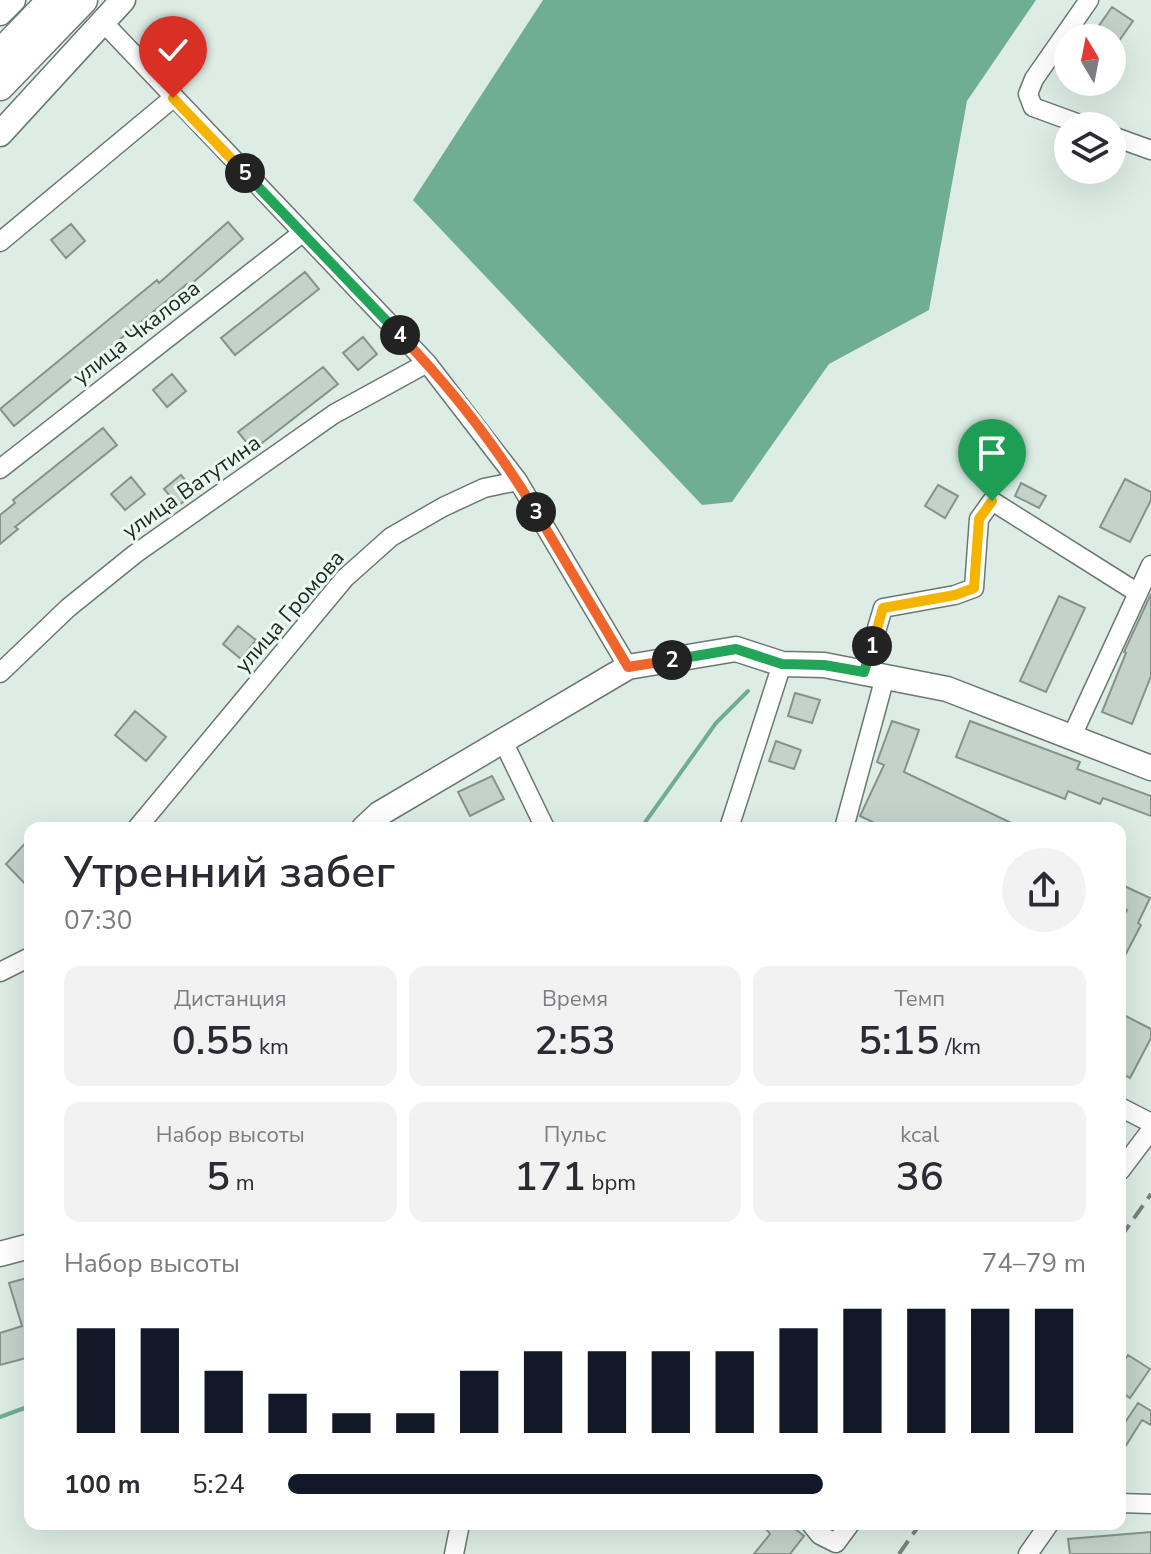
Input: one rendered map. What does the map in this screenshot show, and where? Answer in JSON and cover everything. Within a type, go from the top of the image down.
[{"type":"highway","points":[[0,54],[52,0]]},
{"type":"highway","points":[[0,86],[83,0]]},
{"type":"main road","points":[[0,13],[13,0]]},
{"type":"main road","points":[[0,134],[123,0]]},
{"type":"main road","points":[[378,822],[502,739],[628,667],[736,649],[782,664],[824,665],[947,689],[1151,768]]},
{"type":"main road","points":[[0,1254],[24,1248]]},
{"type":"street","points":[[1054,115],[1033,107],[1028,94],[1034,79],[1089,0]]},
{"type":"street","points":[[102,21],[427,363],[518,481],[628,667]]},
{"type":"street","points":[[0,242],[173,98]]},
{"type":"street","points":[[1126,141],[1151,150]]},
{"type":"street","name":"улица Чкалова","points":[[0,469],[302,233]]},
{"type":"street","name":"улица Ватутина","points":[[0,673],[68,608],[135,554],[334,414],[427,363]]},
{"type":"street","name":"улица Громова","points":[[142,822],[345,578],[391,537],[443,507],[484,488],[518,481]]},
{"type":"street","points":[[845,822],[874,674],[883,608],[955,595],[974,588],[979,519],[992,501],[1138,593]]},
{"type":"street","points":[[1071,738],[1151,565]]},
{"type":"street","points":[[731,822],[782,664]]},
{"type":"street","points":[[502,739],[542,822]]},
{"type":"street","points":[[0,972],[24,960]]},
{"type":"street","points":[[1126,1110],[1151,1123]]},
{"type":"street","points":[[1126,1163],[1151,1130]]},
{"type":"street","points":[[1126,1503],[1151,1504]]},
{"type":"street","points":[[454,1554],[459,1530]]},
{"type":"street","points":[[816,1530],[832,1548],[846,1530]]},
{"type":"street","points":[[1028,1554],[1045,1530]]},
{"type":"shaded area","points":[[543,0],[1036,0],[967,101],[929,310],[829,364],[732,502],[702,505],[413,200]]},
{"type":"building","points":[[1112,7],[1133,21],[1126,31],[1126,24],[1100,24]]},
{"type":"building","points":[[228,222],[243,239],[14,426],[0,409],[157,280],[159,283]]},
{"type":"building","points":[[71,224],[85,241],[66,258],[51,240]]},
{"type":"building","points":[[305,272],[319,289],[235,355],[221,338]]},
{"type":"building","points":[[363,337],[377,354],[358,370],[343,353]]},
{"type":"building","points":[[323,367],[338,384],[253,450],[238,432]]},
{"type":"building","points":[[172,374],[186,391],[167,407],[153,390]]},
{"type":"building","points":[[103,428],[117,445],[15,527],[18,529],[0,544],[0,515],[15,503],[13,500]]},
{"type":"building","points":[[984,451],[1000,460],[992,476],[975,468]]},
{"type":"building","points":[[181,475],[195,492],[178,506],[164,489]]},
{"type":"building","points":[[131,477],[145,494],[125,510],[111,494]]},
{"type":"building","points":[[1125,479],[1151,492],[1151,500],[1130,542],[1100,527]]},
{"type":"building","points":[[1021,483],[1046,496],[1039,508],[1015,496]]},
{"type":"building","points":[[938,485],[958,496],[945,518],[925,506]]},
{"type":"building","points":[[1151,594],[1151,676],[1132,724],[1102,712],[1124,652]]},
{"type":"building","points":[[1059,596],[1085,608],[1046,692],[1020,681]]},
{"type":"building","points":[[238,626],[256,640],[241,659],[223,644]]},
{"type":"building","points":[[795,693],[820,700],[812,723],[788,716]]},
{"type":"building","points":[[135,711],[166,737],[146,761],[115,735]]},
{"type":"building","points":[[892,721],[919,730],[904,772],[1009,822],[872,822],[860,816],[884,765],[877,762]]},
{"type":"building","points":[[970,721],[1080,762],[1077,769],[1151,796],[1151,816],[1103,798],[1100,804],[1068,791],[1065,799],[956,757]]},
{"type":"building","points":[[776,741],[801,750],[794,769],[769,761]]},
{"type":"building","points":[[492,776],[504,799],[470,816],[458,792]]},
{"type":"building","points":[[24,844],[24,883],[6,864]]},
{"type":"building","points":[[1126,887],[1150,898],[1138,923],[1141,925],[1126,954],[1126,912]]},
{"type":"building","points":[[1126,1016],[1151,1029],[1151,1038],[1130,1078],[1126,1076]]},
{"type":"building","points":[[24,1279],[24,1359],[0,1365],[0,1333],[22,1326],[9,1283]]},
{"type":"building","points":[[1128,1355],[1150,1369],[1130,1398],[1126,1395]]},
{"type":"building","points":[[1138,1403],[1151,1411],[1151,1425],[1142,1420],[1126,1445],[1126,1421]]},
{"type":"building","points":[[767,1530],[796,1530],[804,1536],[790,1554],[754,1554],[770,1534]]},
{"type":"building","points":[[1151,1532],[1151,1554],[1070,1554],[1068,1539]]},
{"type":"waterway","points":[[645,822],[716,723],[748,691]]},
{"type":"waterway","points":[[0,1417],[24,1408]]},
{"type":"railway","points":[[1126,1229],[1151,1194]]},
{"type":"railway","points":[[899,1554],[916,1530]]},
{"type":"route","points":[[173,98],[427,363],[518,481],[628,667],[736,649],[782,664],[824,665],[864,672],[883,608],[955,595],[974,588],[979,519],[992,501]]}]
